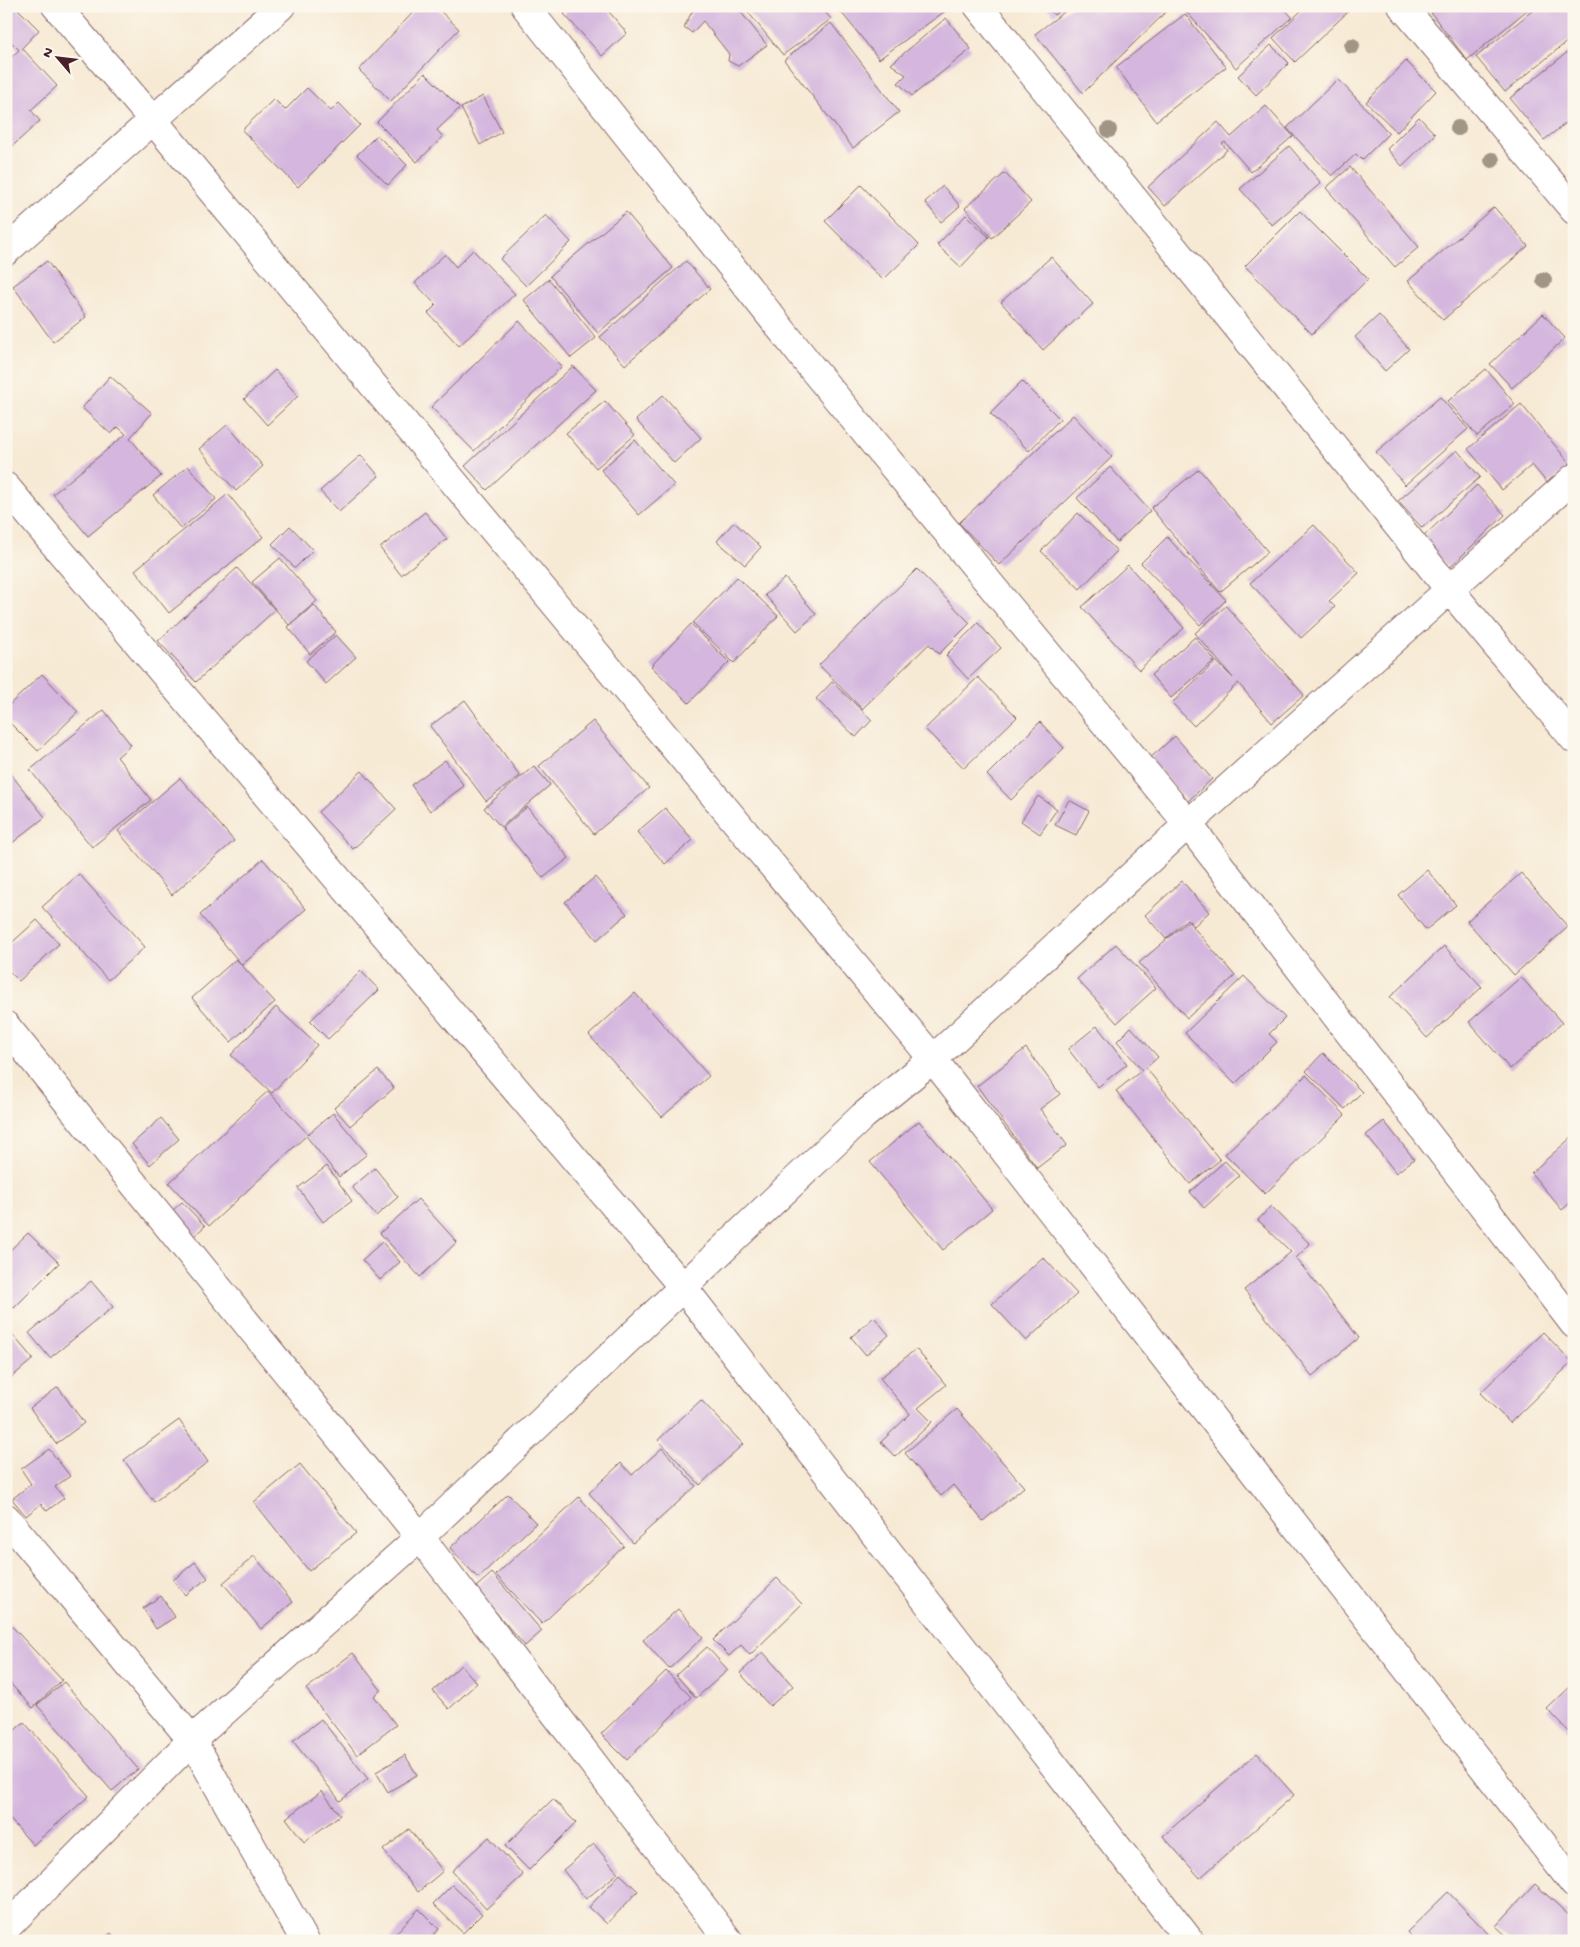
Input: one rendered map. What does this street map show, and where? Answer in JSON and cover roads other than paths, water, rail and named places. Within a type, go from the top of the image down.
[{"type":"street","points":[[56,6],[153,120],[933,1059],[1574,1884]]},
{"type":"street","points":[[6,251],[281,6]]},
{"type":"street","points":[[525,6],[811,367],[1188,824],[1574,1324]]},
{"type":"street","points":[[978,6],[1449,589],[1574,739]]},
{"type":"street","points":[[1402,6],[1574,210]]},
{"type":"street","points":[[6,1928],[192,1740],[420,1537],[863,1116],[933,1059],[1188,824],[1574,478]]},
{"type":"street","points":[[6,486],[683,1287],[1190,1941]]},
{"type":"street","points":[[6,1026],[420,1537],[729,1941]]},
{"type":"street","points":[[6,1518],[192,1740],[305,1941]]}]
